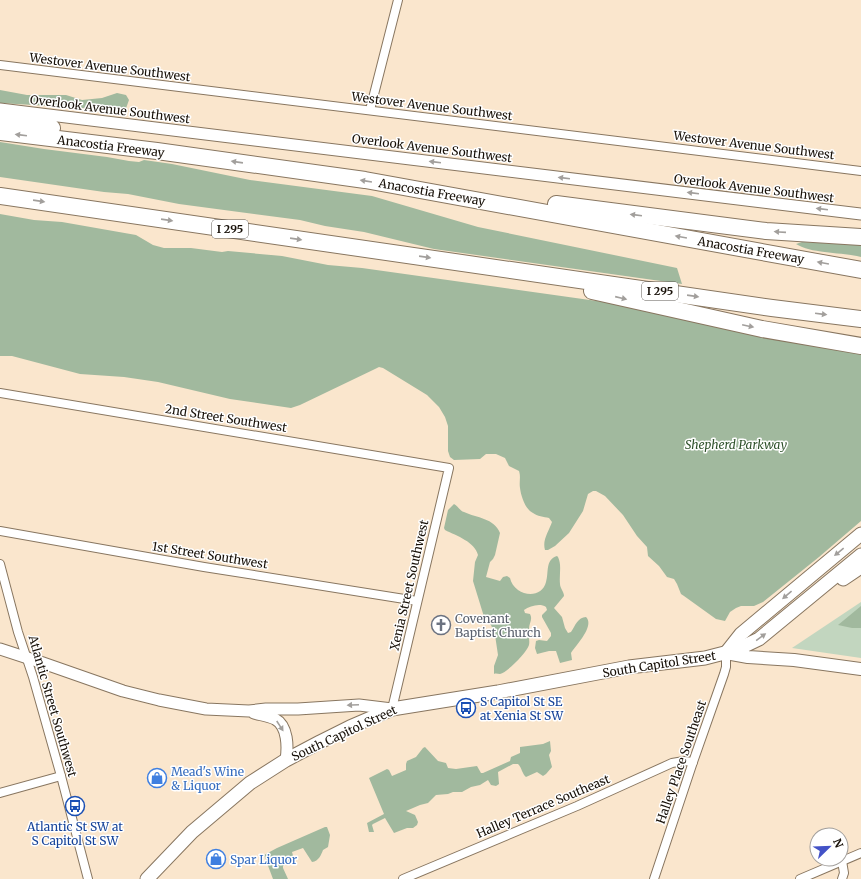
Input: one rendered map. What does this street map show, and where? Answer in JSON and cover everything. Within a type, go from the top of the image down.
[{"type":"highway","points":[[0,119],[96,136],[157,151]]},
{"type":"highway","name":"Anacostia Freeway","points":[[0,132],[157,151],[343,177],[861,270]]},
{"type":"highway","name":"I 295","points":[[0,196],[772,308],[861,319]]},
{"type":"highway","points":[[487,202],[542,202],[766,231],[861,237]]},
{"type":"highway","points":[[460,262],[523,280],[600,293],[762,329],[861,346]]},
{"type":"main road","points":[[861,534],[741,634],[726,653],[748,657],[794,660],[861,669]]},
{"type":"main road","points":[[807,600],[861,555]]},
{"type":"main road","points":[[807,600],[844,579],[861,567]]},
{"type":"main road","name":"South Capitol Street","points":[[147,879],[180,844],[250,783],[286,760],[320,742],[392,708],[498,692],[629,667],[705,658],[726,653],[759,639],[807,600]]},
{"type":"street","points":[[370,110],[398,0]]},
{"type":"street","name":"Westover Avenue Southwest","points":[[0,65],[861,171]]},
{"type":"street","name":"Overlook Avenue Southwest","points":[[0,109],[861,214]]},
{"type":"street","name":"2nd Street Southwest","points":[[0,393],[449,468]]},
{"type":"street","name":"Xenia Street Southwest","points":[[392,708],[449,468]]},
{"type":"street","name":"1st Street Southwest","points":[[0,531],[204,567],[417,601]]},
{"type":"street","name":"Atlantic Street Southwest","points":[[0,564],[18,632],[61,776],[88,879]]},
{"type":"street","points":[[0,649],[104,685],[152,698],[206,709],[249,711],[359,705],[392,708]]},
{"type":"street","name":"Halley Place Southeast","points":[[654,879],[724,674],[726,667],[726,653]]},
{"type":"street","points":[[249,711],[273,718],[280,724],[288,747],[286,760]]},
{"type":"street","name":"Halley Terrace Southeast","points":[[403,879],[577,806],[672,763],[684,761],[693,762]]},
{"type":"street","points":[[0,793],[61,776]]},
{"type":"street","points":[[849,858],[861,853]]},
{"type":"street","points":[[800,879],[828,867]]},
{"type":"street","points":[[842,879],[844,873],[843,867]]},
{"type":"green space","points":[[0,90],[27,95],[66,95],[82,100],[102,98],[117,93],[126,95],[129,100],[125,111],[120,112],[98,109],[0,103]]},
{"type":"green space","points":[[0,142],[129,161],[139,162],[144,160],[172,164],[250,180],[372,196],[478,227],[677,268],[682,284],[434,249],[364,232],[325,226],[300,220],[179,204],[128,194],[0,177]]},
{"type":"green space","name":"Shepherd Parkway","points":[[0,214],[34,220],[62,222],[136,235],[153,245],[164,248],[191,248],[222,252],[228,251],[282,256],[328,265],[362,268],[861,338],[861,521],[763,602],[754,606],[741,606],[736,608],[730,612],[725,621],[716,619],[681,594],[674,579],[667,577],[659,566],[648,556],[647,547],[637,536],[623,515],[605,496],[596,491],[588,494],[583,511],[569,533],[555,546],[545,550],[545,539],[552,522],[549,518],[530,511],[526,505],[522,498],[519,471],[509,466],[505,458],[496,454],[486,454],[480,459],[454,460],[450,457],[448,451],[448,426],[439,407],[427,395],[383,368],[379,367],[291,408],[230,399],[158,382],[124,377],[80,374],[12,356],[0,356]]},
{"type":"green space","points":[[802,242],[861,245],[861,257],[810,250],[796,244]]},
{"type":"green space","points":[[454,504],[463,511],[494,524],[500,533],[495,555],[490,562],[486,577],[500,581],[503,577],[507,576],[518,590],[526,594],[535,594],[542,590],[546,582],[549,563],[553,558],[558,557],[560,567],[560,586],[564,596],[554,608],[562,617],[568,633],[571,632],[581,618],[586,617],[588,621],[587,630],[571,653],[572,660],[560,663],[556,651],[537,654],[535,648],[536,641],[547,641],[551,636],[551,633],[542,617],[547,610],[546,607],[541,605],[529,607],[524,610],[525,613],[530,614],[531,618],[528,648],[508,670],[500,674],[494,674],[494,666],[498,655],[495,635],[491,625],[485,620],[473,581],[475,562],[478,555],[473,546],[444,528],[448,510]]},
{"type":"green space","points":[[861,602],[861,658],[792,648]]},
{"type":"green space","points":[[861,606],[861,628],[838,625]]},
{"type":"green space","points":[[550,741],[551,751],[549,755],[552,767],[543,776],[537,772],[526,777],[518,764],[513,764],[498,772],[499,784],[496,786],[491,785],[488,780],[462,792],[436,795],[428,803],[406,811],[415,815],[418,822],[413,828],[407,828],[394,833],[385,818],[373,824],[374,832],[369,832],[367,823],[384,814],[369,778],[387,769],[392,776],[406,770],[407,761],[416,757],[423,748],[425,747],[438,761],[446,763],[448,768],[456,769],[477,766],[481,773],[483,773],[510,761],[511,757],[520,753],[520,747],[543,744]]},
{"type":"green space","points":[[327,827],[330,835],[328,847],[323,850],[318,859],[312,862],[303,848],[292,852],[294,859],[283,866],[288,879],[273,879],[264,855]]},
{"type":"place","name":"Covenant Baptist Church","points":[[441,625]]},
{"type":"place","name":"S Capitol St SE at Xenia St SW","points":[[466,708]]},
{"type":"place","name":"Mead's Wine & Liquor","points":[[157,778]]},
{"type":"place","name":"Atlantic St SW at S Capitol St SW","points":[[75,806]]},
{"type":"place","name":"Spar Liquor","points":[[216,859]]}]
